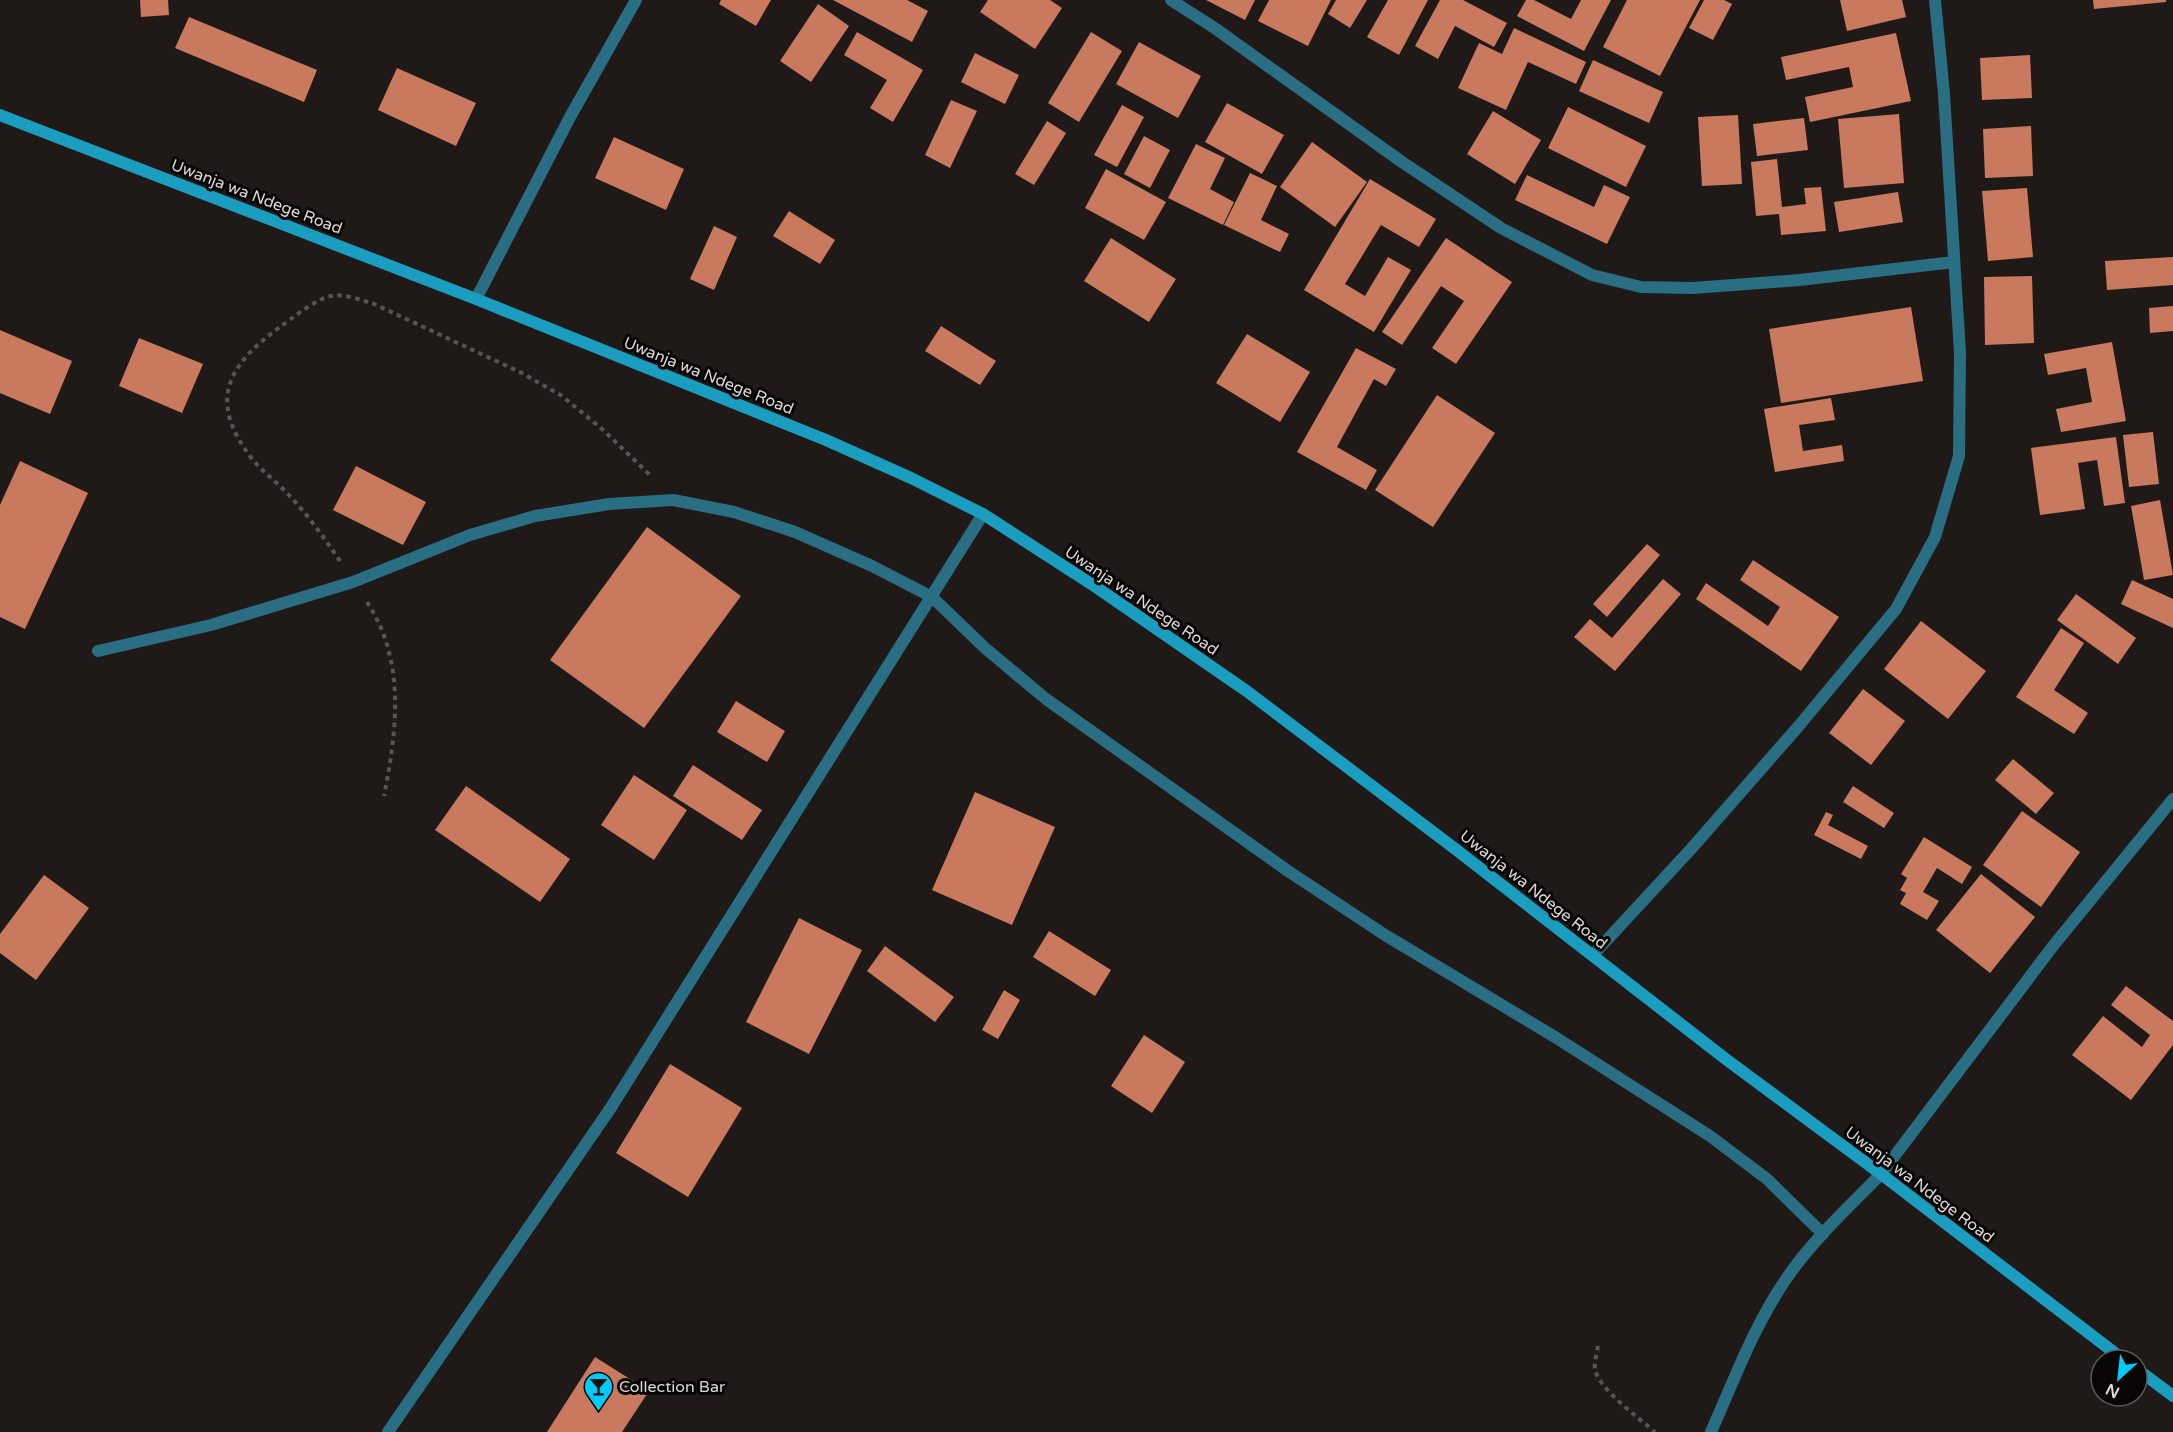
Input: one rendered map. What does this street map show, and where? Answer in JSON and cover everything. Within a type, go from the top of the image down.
[{"type":"main road","name":"Uwanja wa Ndege Road","points":[[0,115],[477,299],[826,440],[911,478],[983,514],[1096,587],[1248,692],[1727,1060],[1881,1174],[2108,1348]]},
{"type":"main road","points":[[2149,1378],[2173,1396]]},
{"type":"street","points":[[477,299],[570,117],[636,0]]},
{"type":"street","points":[[1171,0],[1216,29],[1402,162],[1501,228],[1592,275],[1641,287],[1693,288],[1800,280],[1954,262]]},
{"type":"street","points":[[1593,955],[1691,849],[1797,728],[1896,609],[1935,537],[1959,456],[1960,353],[1944,94],[1935,0]]},
{"type":"street","points":[[98,651],[212,624],[353,582],[470,535],[535,516],[609,504],[673,500],[734,512],[795,532],[872,566],[932,597],[985,648],[1055,705],[1288,871],[1385,935],[1565,1043],[1710,1136],[1767,1179],[1823,1234]]},
{"type":"street","points":[[388,1432],[610,1109],[983,514]]},
{"type":"street","points":[[1711,1432],[1760,1322],[1791,1272],[1823,1234],[1881,1174],[2053,946],[2173,799]]},
{"type":"path","points":[[384,796],[394,734],[396,687],[390,651],[379,620],[319,530],[284,490],[255,462],[236,436],[226,410],[229,384],[243,360],[268,335],[304,309],[332,296],[351,297],[372,303],[522,373],[562,396],[630,454],[673,500]]},
{"type":"path","points":[[1598,1346],[1595,1369],[1604,1384],[1629,1412],[1655,1432]]},
{"type":"building","points":[[140,0],[168,0],[169,15],[141,17]]},
{"type":"building","points":[[721,0],[771,0],[756,26],[719,4]]},
{"type":"building","points":[[833,0],[907,0],[928,11],[912,42]]},
{"type":"building","points":[[988,0],[1050,0],[1062,8],[1035,49],[980,12]]},
{"type":"building","points":[[1206,0],[1255,0],[1245,20]]},
{"type":"building","points":[[1269,0],[1331,0],[1308,46],[1258,21]]},
{"type":"building","points":[[1336,0],[1367,0],[1350,28],[1328,14]]},
{"type":"building","points":[[1388,0],[1428,0],[1399,55],[1367,37]]},
{"type":"building","points":[[1440,0],[1463,0],[1507,23],[1494,47],[1455,26],[1438,59],[1415,46]]},
{"type":"building","points":[[1526,0],[1534,0],[1571,19],[1581,0],[1611,0],[1584,51],[1517,16]]},
{"type":"building","points":[[1627,0],[1700,0],[1660,76],[1603,47]]},
{"type":"building","points":[[1704,0],[1724,0],[1732,4],[1713,40],[1689,28]]},
{"type":"building","points":[[1840,0],[1902,0],[1906,17],[1847,31]]},
{"type":"building","points":[[2093,0],[2166,0],[2166,2],[2094,9]]},
{"type":"building","points":[[818,4],[849,26],[811,82],[780,61]]},
{"type":"building","points":[[189,17],[317,70],[304,102],[175,48]]},
{"type":"building","points":[[1514,28],[1586,62],[1576,84],[1528,62],[1506,110],[1458,88],[1479,43],[1502,54]]},
{"type":"building","points":[[857,32],[923,70],[893,122],[870,108],[887,80],[844,55]]},
{"type":"building","points":[[1091,32],[1122,51],[1079,122],[1048,103]]},
{"type":"building","points":[[1896,33],[1911,101],[1810,122],[1805,97],[1853,87],[1849,67],[1786,80],[1781,57]]},
{"type":"building","points":[[1139,42],[1201,76],[1178,118],[1116,84]]},
{"type":"building","points":[[975,53],[1019,75],[1005,104],[961,82]]},
{"type":"building","points":[[2030,55],[2032,98],[1982,100],[1980,58]]},
{"type":"building","points":[[1593,60],[1663,92],[1649,123],[1579,91]]},
{"type":"building","points":[[397,68],[476,103],[456,146],[378,110]]},
{"type":"building","points":[[951,100],[977,111],[950,168],[925,155]]},
{"type":"building","points":[[1227,103],[1284,135],[1262,174],[1205,142]]},
{"type":"building","points":[[1122,105],[1144,117],[1117,167],[1094,155]]},
{"type":"building","points":[[1568,107],[1646,146],[1626,187],[1548,148]]},
{"type":"building","points":[[1493,111],[1541,140],[1515,184],[1467,154]]},
{"type":"building","points":[[1899,114],[1904,183],[1844,188],[1838,119]]},
{"type":"building","points":[[1738,115],[1742,184],[1702,186],[1698,117]]},
{"type":"building","points":[[1804,118],[1808,150],[1757,156],[1753,124]]},
{"type":"building","points":[[1047,121],[1066,133],[1034,185],[1015,174]]},
{"type":"building","points":[[2031,126],[2033,176],[1985,178],[1983,129]]},
{"type":"building","points":[[1144,136],[1170,150],[1150,188],[1124,174]]},
{"type":"building","points":[[614,137],[684,169],[666,210],[595,178]]},
{"type":"building","points":[[1312,142],[1367,182],[1335,227],[1280,187]]},
{"type":"building","points":[[1196,144],[1225,158],[1210,189],[1234,202],[1223,225],[1168,198]]},
{"type":"building","points":[[1777,159],[1782,207],[1806,204],[1804,188],[1821,187],[1826,231],[1781,235],[1779,214],[1756,216],[1751,162]]},
{"type":"building","points":[[1106,169],[1166,202],[1144,240],[1085,208]]},
{"type":"building","points":[[1250,173],[1277,186],[1261,220],[1289,234],[1280,252],[1224,225]]},
{"type":"building","points":[[1527,175],[1594,207],[1604,185],[1630,197],[1607,244],[1515,200]]},
{"type":"building","points":[[1370,179],[1436,219],[1419,247],[1381,225],[1345,284],[1365,296],[1388,257],[1411,270],[1374,332],[1304,290]]},
{"type":"building","points":[[2027,188],[2033,257],[1988,261],[1982,191]]},
{"type":"building","points":[[1898,192],[1903,222],[1839,232],[1834,202]]},
{"type":"building","points":[[789,211],[835,240],[820,264],[773,236]]},
{"type":"building","points":[[714,226],[737,237],[714,290],[690,279]]},
{"type":"building","points":[[1111,238],[1176,279],[1149,322],[1084,281]]},
{"type":"building","points":[[1446,238],[1512,282],[1456,364],[1432,348],[1464,301],[1441,286],[1402,345],[1382,332]]},
{"type":"building","points":[[2173,257],[2173,285],[2107,290],[2105,261]]},
{"type":"building","points":[[2032,276],[2034,343],[1985,345],[1984,277]]},
{"type":"building","points":[[2173,306],[2173,331],[2150,333],[2149,308]]},
{"type":"building","points":[[1911,307],[1923,381],[1781,403],[1769,329]]},
{"type":"building","points":[[941,326],[996,361],[980,385],[925,351]]},
{"type":"building","points":[[0,330],[72,361],[50,414],[0,393]]},
{"type":"building","points":[[1247,334],[1310,372],[1280,422],[1216,383]]},
{"type":"building","points":[[139,338],[203,364],[182,413],[119,386]]},
{"type":"building","points":[[2112,342],[2126,421],[2061,432],[2056,409],[2092,402],[2086,368],[2048,375],[2044,354]]},
{"type":"building","points":[[1356,348],[1396,369],[1386,386],[1374,379],[1337,447],[1377,470],[1366,490],[1297,452]]},
{"type":"building","points":[[1437,395],[1495,433],[1433,527],[1375,490]]},
{"type":"building","points":[[1831,398],[1835,420],[1799,425],[1803,451],[1842,445],[1844,461],[1775,472],[1764,409]]},
{"type":"building","points":[[2153,432],[2159,484],[2129,487],[2123,435]]},
{"type":"building","points":[[2116,437],[2125,503],[2104,506],[2097,460],[2078,463],[2085,509],[2040,515],[2031,448]]},
{"type":"building","points":[[20,461],[88,493],[25,629],[0,617],[0,505]]},
{"type":"building","points":[[356,466],[426,502],[403,545],[333,510]]},
{"type":"building","points":[[2160,500],[2173,575],[2144,580],[2131,506]]},
{"type":"building","points":[[647,527],[741,596],[644,728],[550,660]]},
{"type":"building","points":[[1647,544],[1660,555],[1607,617],[1593,604]]},
{"type":"building","points":[[1753,560],[1839,617],[1801,671],[1696,599],[1706,583],[1768,626],[1780,607],[1740,580]]},
{"type":"building","points":[[1663,579],[1681,594],[1615,671],[1574,637],[1590,619],[1612,638]]},
{"type":"building","points":[[2132,580],[2173,599],[2173,628],[2121,604]]},
{"type":"building","points":[[2076,594],[2136,638],[2118,664],[2057,620]]},
{"type":"building","points":[[1921,621],[1986,671],[1948,719],[1884,669]]},
{"type":"building","points":[[2061,628],[2084,643],[2054,690],[2088,713],[2074,734],[2016,697]]},
{"type":"building","points":[[1863,689],[1905,721],[1871,765],[1829,733]]},
{"type":"building","points":[[736,701],[785,731],[767,762],[717,732]]},
{"type":"building","points":[[2013,759],[2054,793],[2036,814],[1995,780]]},
{"type":"building","points":[[693,765],[762,810],[742,840],[673,796]]},
{"type":"building","points":[[634,775],[687,810],[654,860],[601,825]]},
{"type":"building","points":[[466,786],[570,859],[540,902],[435,830]]},
{"type":"building","points":[[1853,786],[1894,813],[1884,828],[1843,802]]},
{"type":"building","points":[[975,792],[1055,827],[1012,925],[932,890]]},
{"type":"building","points":[[2022,811],[2080,852],[2041,907],[1983,865]]},
{"type":"building","points":[[1826,812],[1833,815],[1828,825],[1868,846],[1861,859],[1814,835]]},
{"type":"building","points":[[1924,837],[1972,867],[1962,884],[1937,868],[1923,892],[1939,901],[1927,920],[1900,904],[1906,893],[1900,890],[1907,878],[1901,874]]},
{"type":"building","points":[[1981,874],[2035,917],[1990,973],[1936,930]]},
{"type":"building","points":[[44,875],[89,908],[36,980],[0,953],[0,934]]},
{"type":"building","points":[[799,918],[862,950],[809,1054],[746,1022]]},
{"type":"building","points":[[1049,931],[1111,970],[1095,996],[1033,957]]},
{"type":"building","points":[[885,946],[954,997],[935,1022],[867,971]]},
{"type":"building","points":[[2126,986],[2173,1021],[2173,1045],[2131,1100],[2072,1055],[2103,1016],[2142,1047],[2150,1035],[2111,1005]]},
{"type":"building","points":[[1004,990],[1020,1000],[998,1039],[982,1030]]},
{"type":"building","points":[[1144,1035],[1185,1062],[1152,1113],[1111,1086]]},
{"type":"building","points":[[670,1064],[742,1108],[688,1197],[616,1153]]},
{"type":"building","name":"Collection Bar","points":[[595,1357],[649,1391],[622,1432],[547,1432]]},
{"type":"place","name":"Collection Bar","points":[[598,1412]]}]
